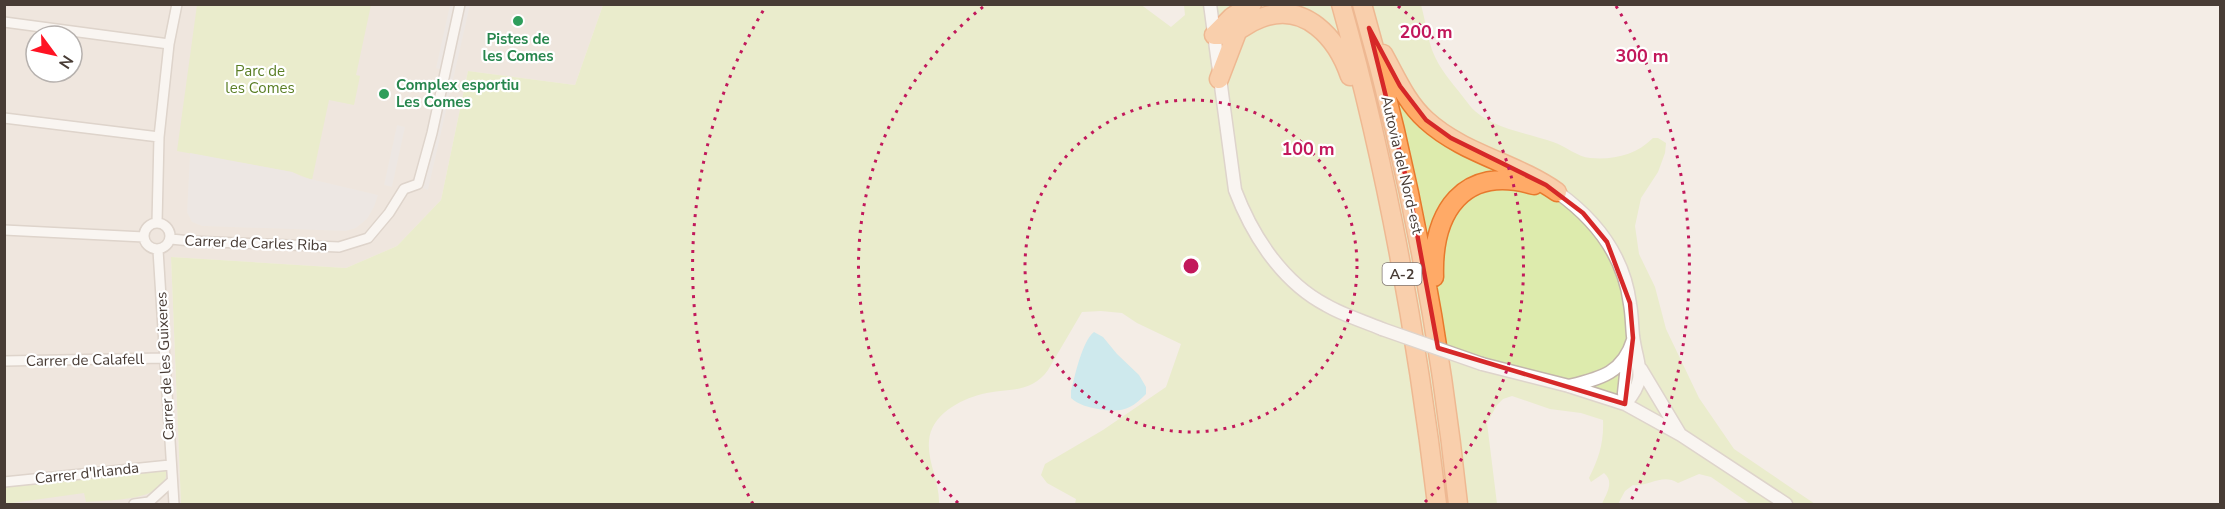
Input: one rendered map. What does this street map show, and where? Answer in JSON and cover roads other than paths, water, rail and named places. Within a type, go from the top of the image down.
[{"type":"highway","points":[[1214,35],[1232,17],[1252,4]]},
{"type":"highway","name":"Autovia del Nord-est","points":[[1341,4],[1373,127],[1399,250],[1427,422],[1437,504]]},
{"type":"highway","name":"Autovia del Nord-est","points":[[1362,4],[1409,190],[1432,312],[1451,437],[1458,504]]},
{"type":"highway","points":[[1214,35],[1237,32],[1258,19],[1282,14],[1306,19],[1320,27],[1343,56],[1357,99],[1373,127]]},
{"type":"highway","points":[[1369,28],[1400,86],[1426,120],[1451,138],[1520,170],[1557,192]]},
{"type":"highway","points":[[1219,79],[1237,32]]},
{"type":"highway","points":[[1432,312],[1436,239],[1442,220],[1457,198],[1481,184],[1502,180],[1520,181],[1557,192]]},
{"type":"street","points":[[157,223],[159,137],[169,44],[177,4]]},
{"type":"street","name":"Carrer de Carles Riba","points":[[171,239],[339,246],[368,238],[389,213],[404,189],[418,184],[432,133],[460,4]]},
{"type":"street","points":[[1210,4],[1235,190],[1246,219],[1269,254],[1291,279],[1324,304],[1382,329],[1482,364],[1569,386],[1625,404],[1681,435],[1786,504]]},
{"type":"street","points":[[4,22],[169,44]]},
{"type":"street","points":[[4,118],[159,137]]},
{"type":"street","points":[[1557,192],[1592,223],[1607,242],[1618,262],[1630,303],[1633,339],[1641,369],[1681,435]]},
{"type":"street","points":[[157,223],[167,227],[171,239],[166,247],[158,250],[148,245],[144,237],[148,226],[157,223]]},
{"type":"street","points":[[4,230],[144,237]]},
{"type":"street","name":"Carrer de les Guixeres","points":[[158,250],[174,504]]},
{"type":"street","points":[[1625,404],[1628,356],[1633,339]]},
{"type":"street","points":[[1569,386],[1598,379],[1608,374],[1628,356]]},
{"type":"street","name":"Carrer de Calafell","points":[[4,361],[165,358]]},
{"type":"street","points":[[1625,404],[1639,385],[1641,369]]},
{"type":"street","name":"Carrer d'Irlanda","points":[[4,482],[171,465]]},
{"type":"street","points":[[134,504],[149,502],[171,482]]},
{"type":"water","points":[[1094,332],[1103,337],[1139,375],[1146,387],[1146,394],[1130,407],[1113,411],[1098,409],[1080,404],[1071,398],[1080,359],[1086,343]]},
{"type":"place","name":"Pistes de les Comes","points":[[518,21]]},
{"type":"place","name":"Complex esportiu Les Comes","points":[[384,94]]},
{"type":"park label","name":"Parc de les Comes","points":[[260,80]]}]
